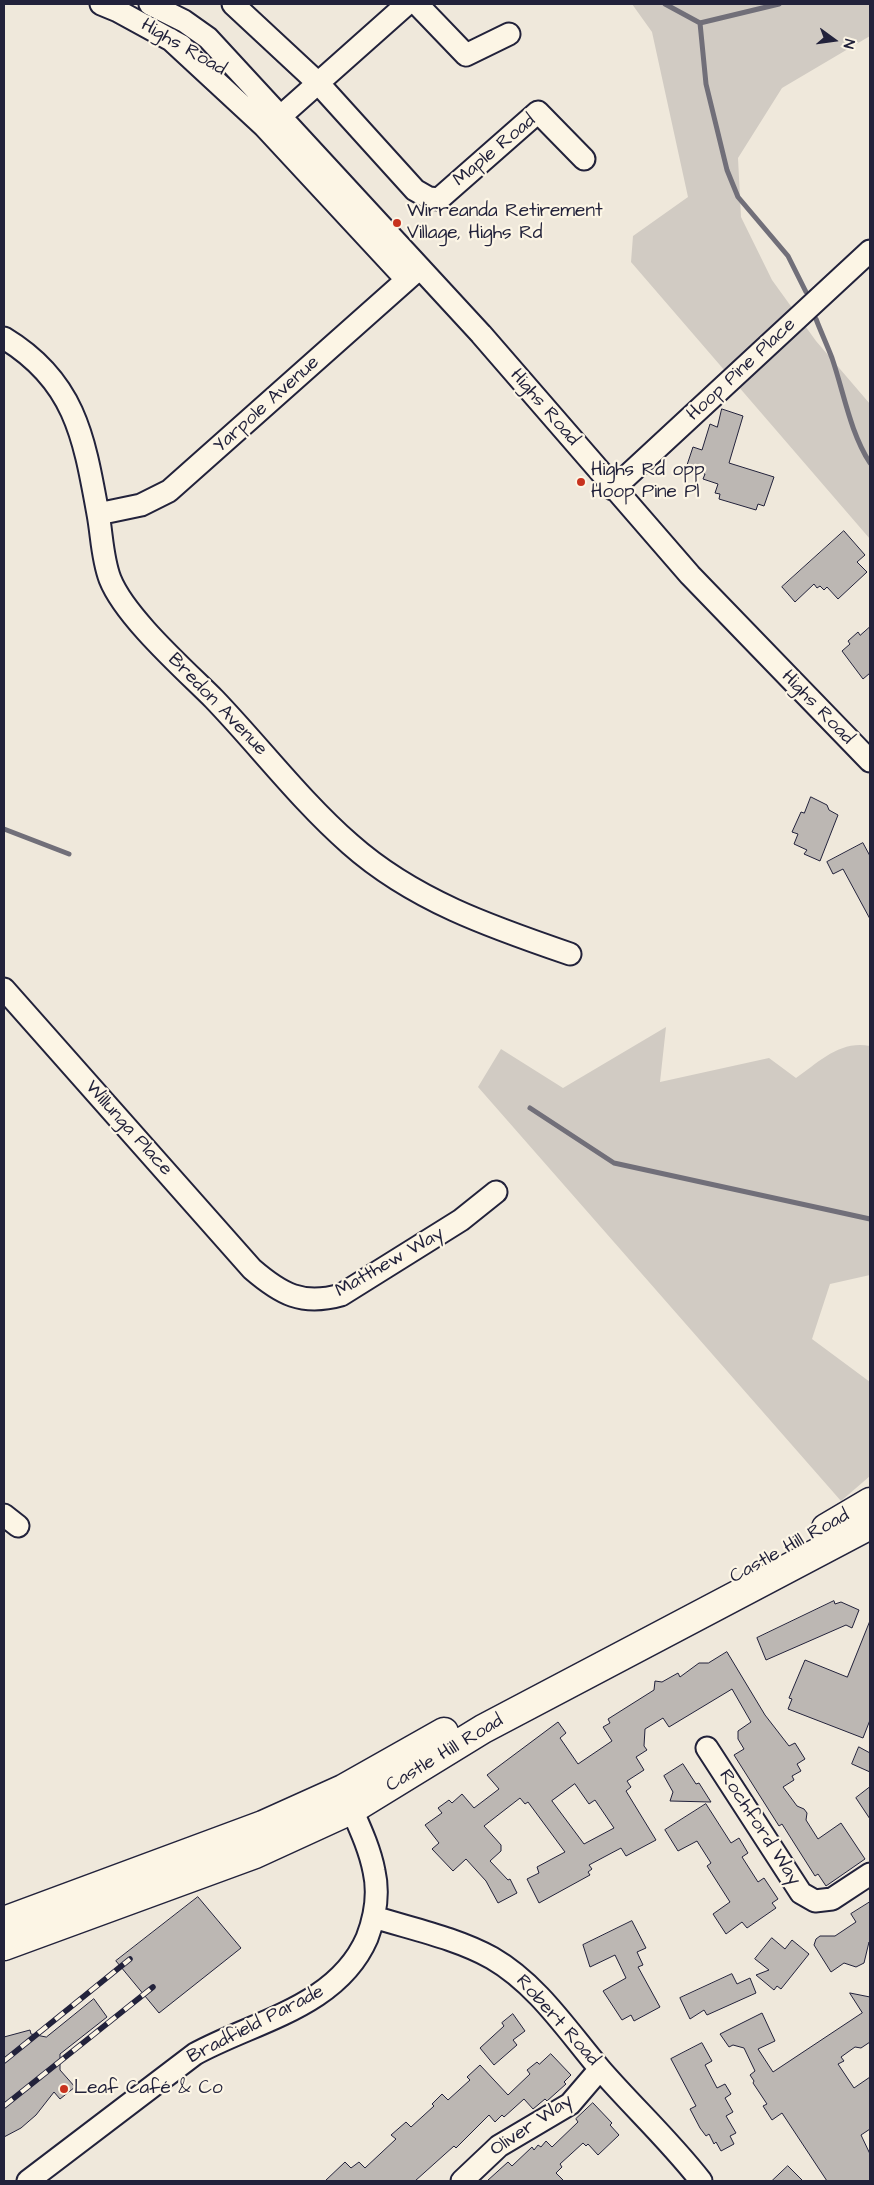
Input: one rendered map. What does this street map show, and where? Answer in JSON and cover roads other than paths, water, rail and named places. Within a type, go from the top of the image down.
[{"type":"main road","name":"Castle Hill Road","points":[[4,1921],[223,1841],[347,1800],[438,1736],[764,1562],[870,1502]]},
{"type":"main road","name":"Castle Hill Road","points":[[4,1946],[255,1854],[347,1800],[870,1525]]},
{"type":"street","name":"Highs Road","points":[[100,4],[118,10],[170,39],[263,96]]},
{"type":"street","name":"Highs Road","points":[[150,4],[184,21],[208,38],[281,116],[413,273],[481,334],[614,489],[697,582],[870,761]]},
{"type":"street","points":[[281,116],[407,4]]},
{"type":"street","points":[[417,4],[466,55],[509,34]]},
{"type":"street","points":[[246,7],[319,84]]},
{"type":"street","points":[[170,39],[264,126],[413,273]]},
{"type":"street","name":"Maple Road","points":[[319,84],[415,190],[429,198],[439,199],[538,112],[584,159]]},
{"type":"street","name":"Hoop Pine Place","points":[[614,489],[870,251]]},
{"type":"street","name":"Yarpole Avenue","points":[[98,514],[141,505],[169,491],[413,273]]},
{"type":"street","name":"Bredon Avenue","points":[[4,338],[21,349],[45,371],[69,402],[82,439],[110,580],[128,608],[155,639],[245,732],[317,814],[375,864],[430,899],[473,920],[570,954]]},
{"type":"street","name":"Willunga Place","points":[[4,989],[252,1269]]},
{"type":"street","name":"Matthew Way","points":[[252,1269],[268,1283],[286,1293],[305,1300],[322,1300],[341,1295],[454,1225],[496,1192]]},
{"type":"street","name":"Rochford Way","points":[[707,1748],[801,1893],[815,1901],[832,1898],[870,1874]]},
{"type":"street","name":"Bradfield Parade","points":[[28,2181],[194,2054],[218,2041],[305,2003],[331,1987],[344,1974],[360,1952],[374,1917],[375,1872],[347,1800]]},
{"type":"street","name":"Robert Road","points":[[374,1917],[467,1947],[498,1963],[536,1994],[600,2069],[679,2153],[701,2181]]},
{"type":"street","name":"Oliver Way","points":[[462,2181],[499,2146],[570,2104],[600,2069]]},
{"type":"waterway","points":[[665,4],[700,23],[779,4]]},
{"type":"waterway","points":[[700,23],[706,84],[727,170],[738,197],[788,256],[806,292]]},
{"type":"waterway","points":[[816,319],[832,358],[852,425],[870,463]]},
{"type":"waterway","points":[[4,829],[69,854]]},
{"type":"waterway","points":[[530,1108],[614,1163],[870,1219]]},
{"type":"railway","points":[[4,2061],[130,1959]]},
{"type":"railway","points":[[4,2106],[153,1987]]},
{"type":"place","name":"Wirreanda Retirement Village, Highs Rd","points":[[397,223]]},
{"type":"place","name":"Highs Rd opp Hoop Pine Pl","points":[[581,482]]},
{"type":"place","name":"Leaf Café & Co","points":[[64,2089]]}]
